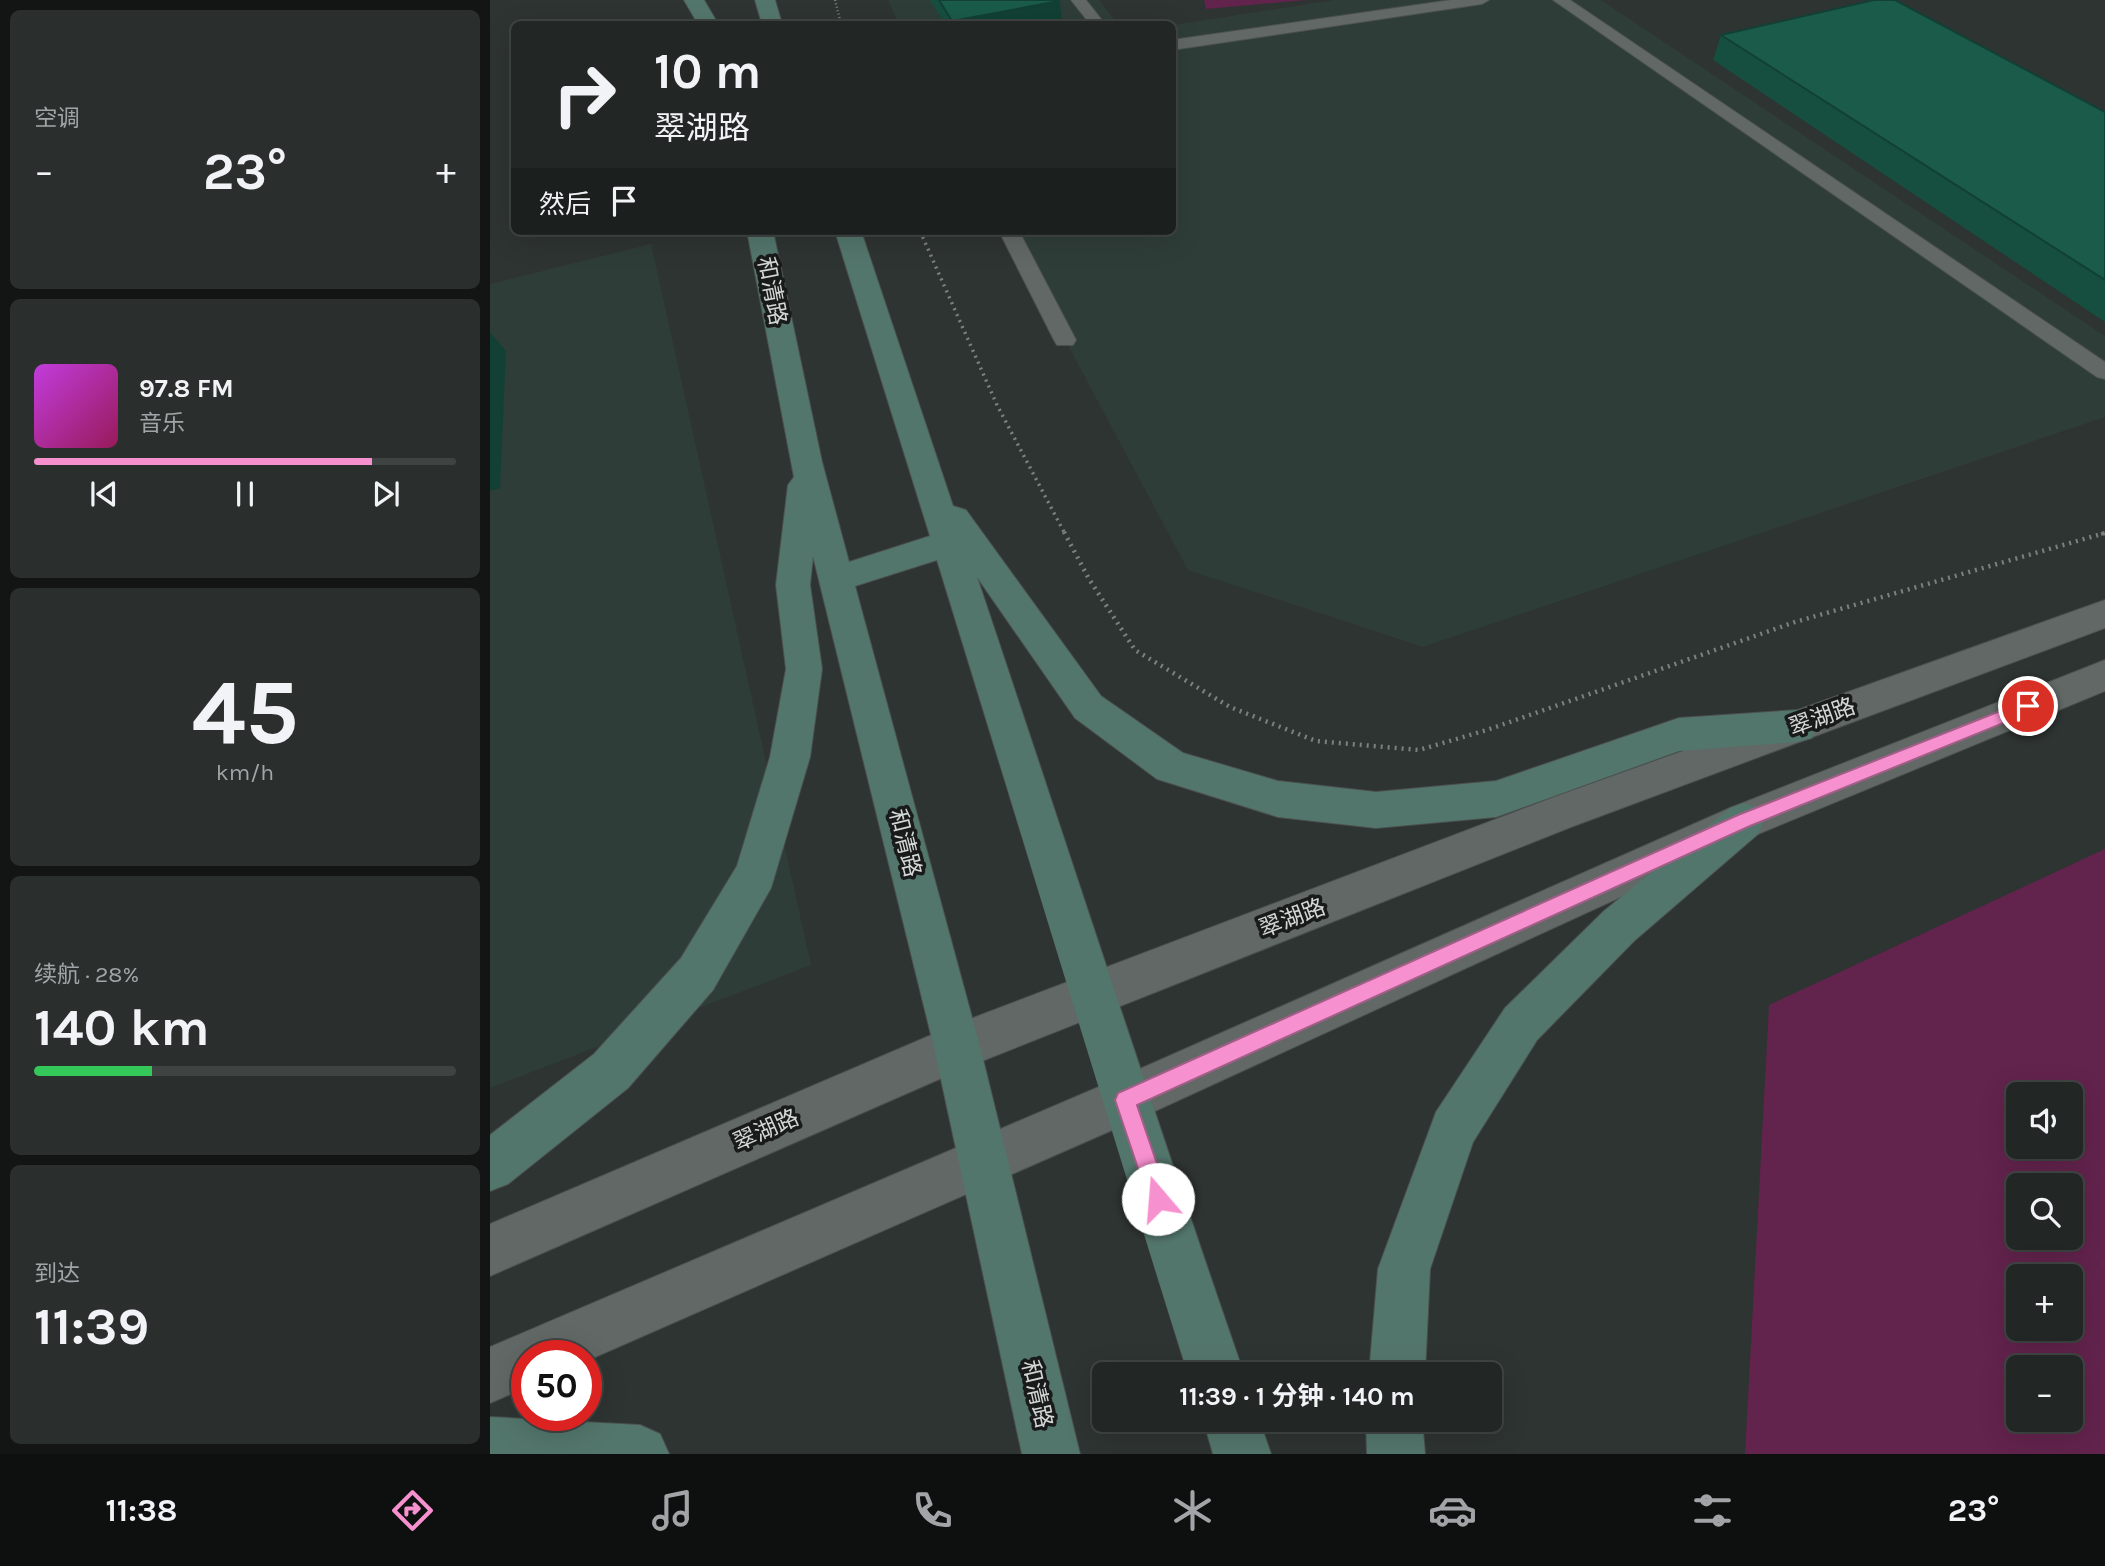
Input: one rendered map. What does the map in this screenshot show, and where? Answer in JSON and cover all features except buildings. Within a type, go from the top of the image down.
[{"type":"main road","points":[[694,0],[706,21]]},
{"type":"main road","points":[[714,0],[718,21]]},
{"type":"main road","points":[[765,0],[771,21]]},
{"type":"main road","name":"和清路","points":[[761,235],[806,463],[957,1047],[1051,1454]]},
{"type":"main road","points":[[849,235],[1095,995],[1125,1100],[1212,1362]]},
{"type":"main road","points":[[490,1166],[611,1071],[697,974],[756,874],[790,757],[804,669],[793,585],[806,463]]},
{"type":"main road","points":[[927,477],[983,562],[1088,707],[1171,767],[1278,799],[1376,810],[1496,799],[1679,735],[1798,726]]},
{"type":"main road","points":[[837,579],[949,543]]},
{"type":"main road","points":[[1398,1362],[1404,1269],[1453,1129],[1521,1024],[1619,926],[1744,821]]},
{"type":"main road","points":[[1235,1432],[1242,1454]]},
{"type":"main road","points":[[1395,1432],[1396,1454]]},
{"type":"main road","points":[[490,1446],[640,1454]]},
{"type":"street","name":"翠湖路","points":[[490,1250],[957,1047],[1544,819],[2105,614]]},
{"type":"street","points":[[570,1340],[1125,1100],[1744,821],[2105,675]]},
{"type":"street","points":[[490,1375],[511,1366]]},
{"type":"lane","points":[[1078,0],[1096,21]]},
{"type":"lane","points":[[1176,44],[1482,0]]},
{"type":"lane","points":[[1560,0],[2105,372]]},
{"type":"lane","points":[[1011,235],[1065,340]]},
{"type":"path","points":[[835,0],[840,21]]},
{"type":"path","points":[[922,235],[997,405],[1089,579],[1135,650],[1230,707],[1316,741],[1419,750],[1487,730],[1795,622],[2105,533]]},
{"type":"shaded area","points":[[888,0],[1099,0],[1116,21],[898,21]]},
{"type":"shaded area","points":[[1204,0],[1306,0],[1206,9]]},
{"type":"shaded area","points":[[1334,0],[1601,0],[2105,336],[2105,417],[1423,647],[1188,570],[1009,235],[1176,235],[1176,25]]},
{"type":"shaded area","points":[[651,244],[811,965],[490,1088],[490,284]]},
{"type":"shaded area","points":[[2105,849],[2105,1454],[1745,1454],[1769,1005]]},
{"type":"route","points":[[1158,1199],[1125,1100],[1744,821],[2028,706]]}]
